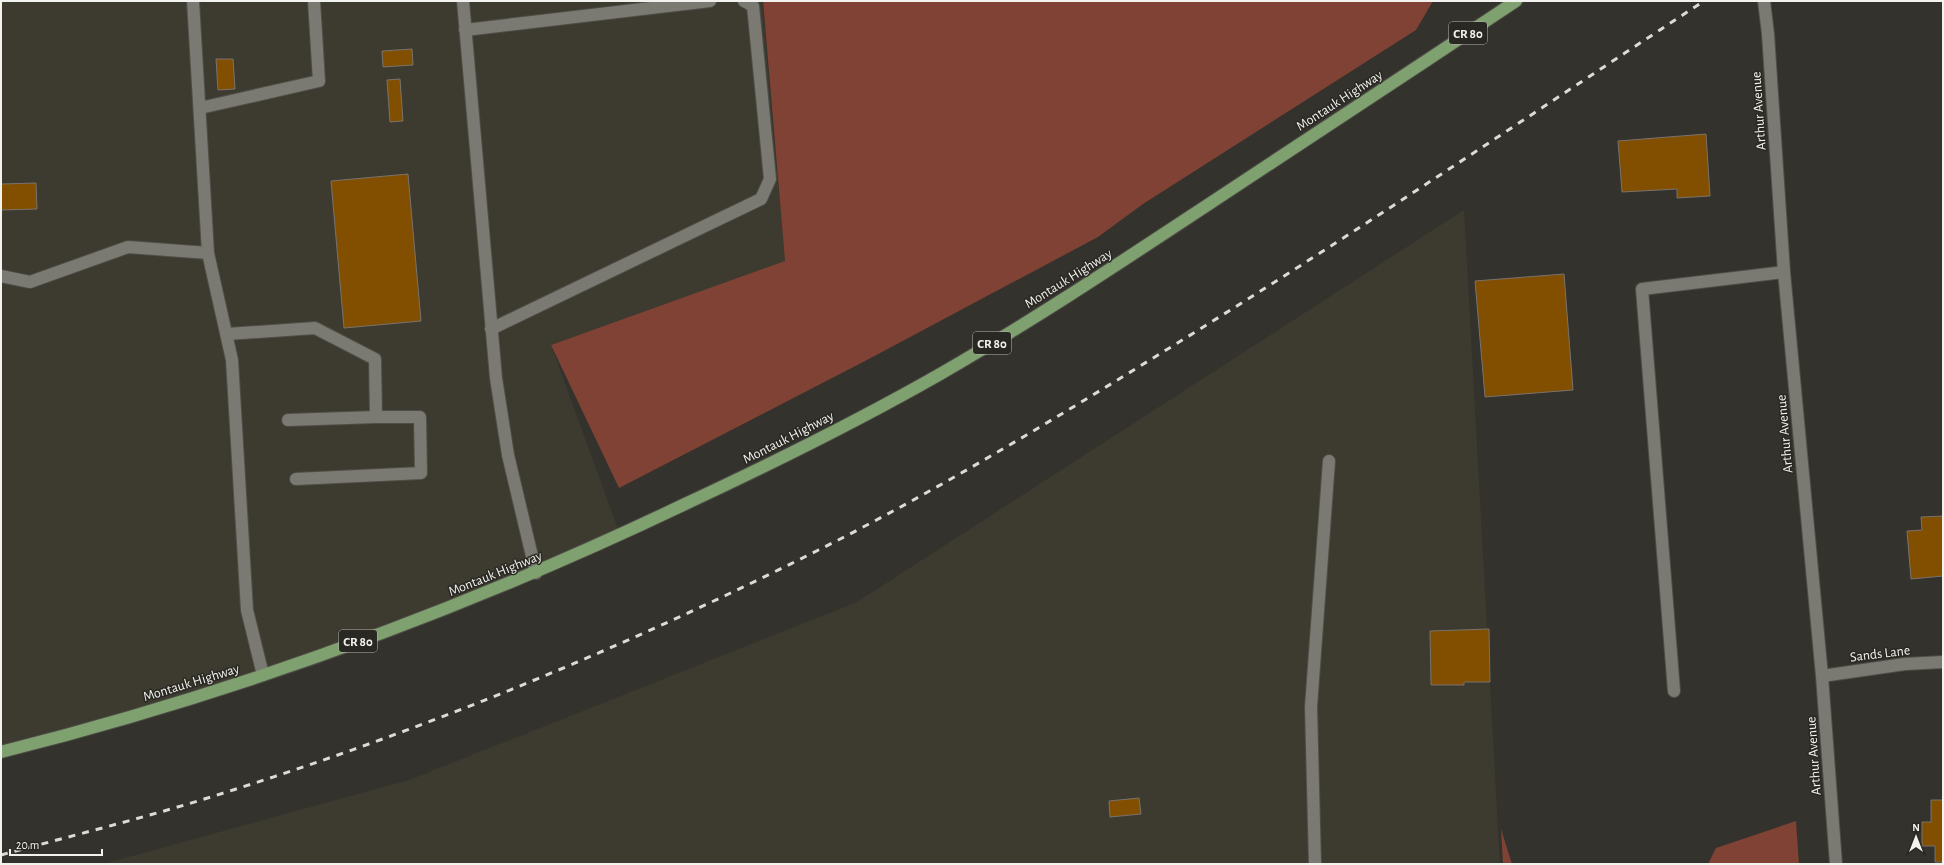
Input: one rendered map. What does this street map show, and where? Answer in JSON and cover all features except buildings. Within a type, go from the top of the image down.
[{"type":"main road","name":"Montauk Highway","points":[[1,752],[106,723],[263,675],[458,604],[536,573],[617,537],[808,445],[940,374],[998,340],[1114,267],[1516,1]]},
{"type":"street","points":[[193,1],[208,253],[232,360],[247,610],[263,675]]},
{"type":"street","points":[[200,108],[318,81],[314,1]]},
{"type":"street","points":[[463,1],[496,378],[508,455],[536,573]]},
{"type":"street","points":[[465,30],[710,1]]},
{"type":"street","points":[[492,329],[762,199],[770,179],[753,6],[744,1]]},
{"type":"street","name":"Arthur Avenue","points":[[1764,1],[1769,42],[1784,272],[1822,676],[1836,864]]},
{"type":"street","points":[[1,276],[30,282],[128,247],[208,253]]},
{"type":"street","points":[[1674,691],[1642,289],[1784,272]]},
{"type":"street","points":[[227,334],[315,328],[375,359],[376,417]]},
{"type":"street","points":[[288,420],[420,417],[421,473],[296,479]]},
{"type":"street","points":[[1315,864],[1311,707],[1329,461]]},
{"type":"street","name":"Sands Lane","points":[[1822,676],[1905,664],[1943,662]]},
{"type":"shaded area","points":[[1,1],[762,1],[785,262],[551,345],[621,537],[318,656],[1,752]]},
{"type":"shaded area","points":[[763,1],[1433,1],[1416,30],[1143,204],[1098,237],[867,360],[619,488],[551,345],[785,261]]},
{"type":"shaded area","points":[[1464,210],[1500,864],[103,864],[409,780],[857,602]]},
{"type":"shaded area","points":[[1796,821],[1799,864],[1708,864],[1716,848]]},
{"type":"shaded area","points":[[1501,829],[1512,864],[1503,864]]},
{"type":"railway","points":[[1,855],[204,799],[312,764],[468,707],[545,676],[697,609],[846,536],[888,514],[1051,421],[1171,347],[1372,219],[1704,1]]}]
